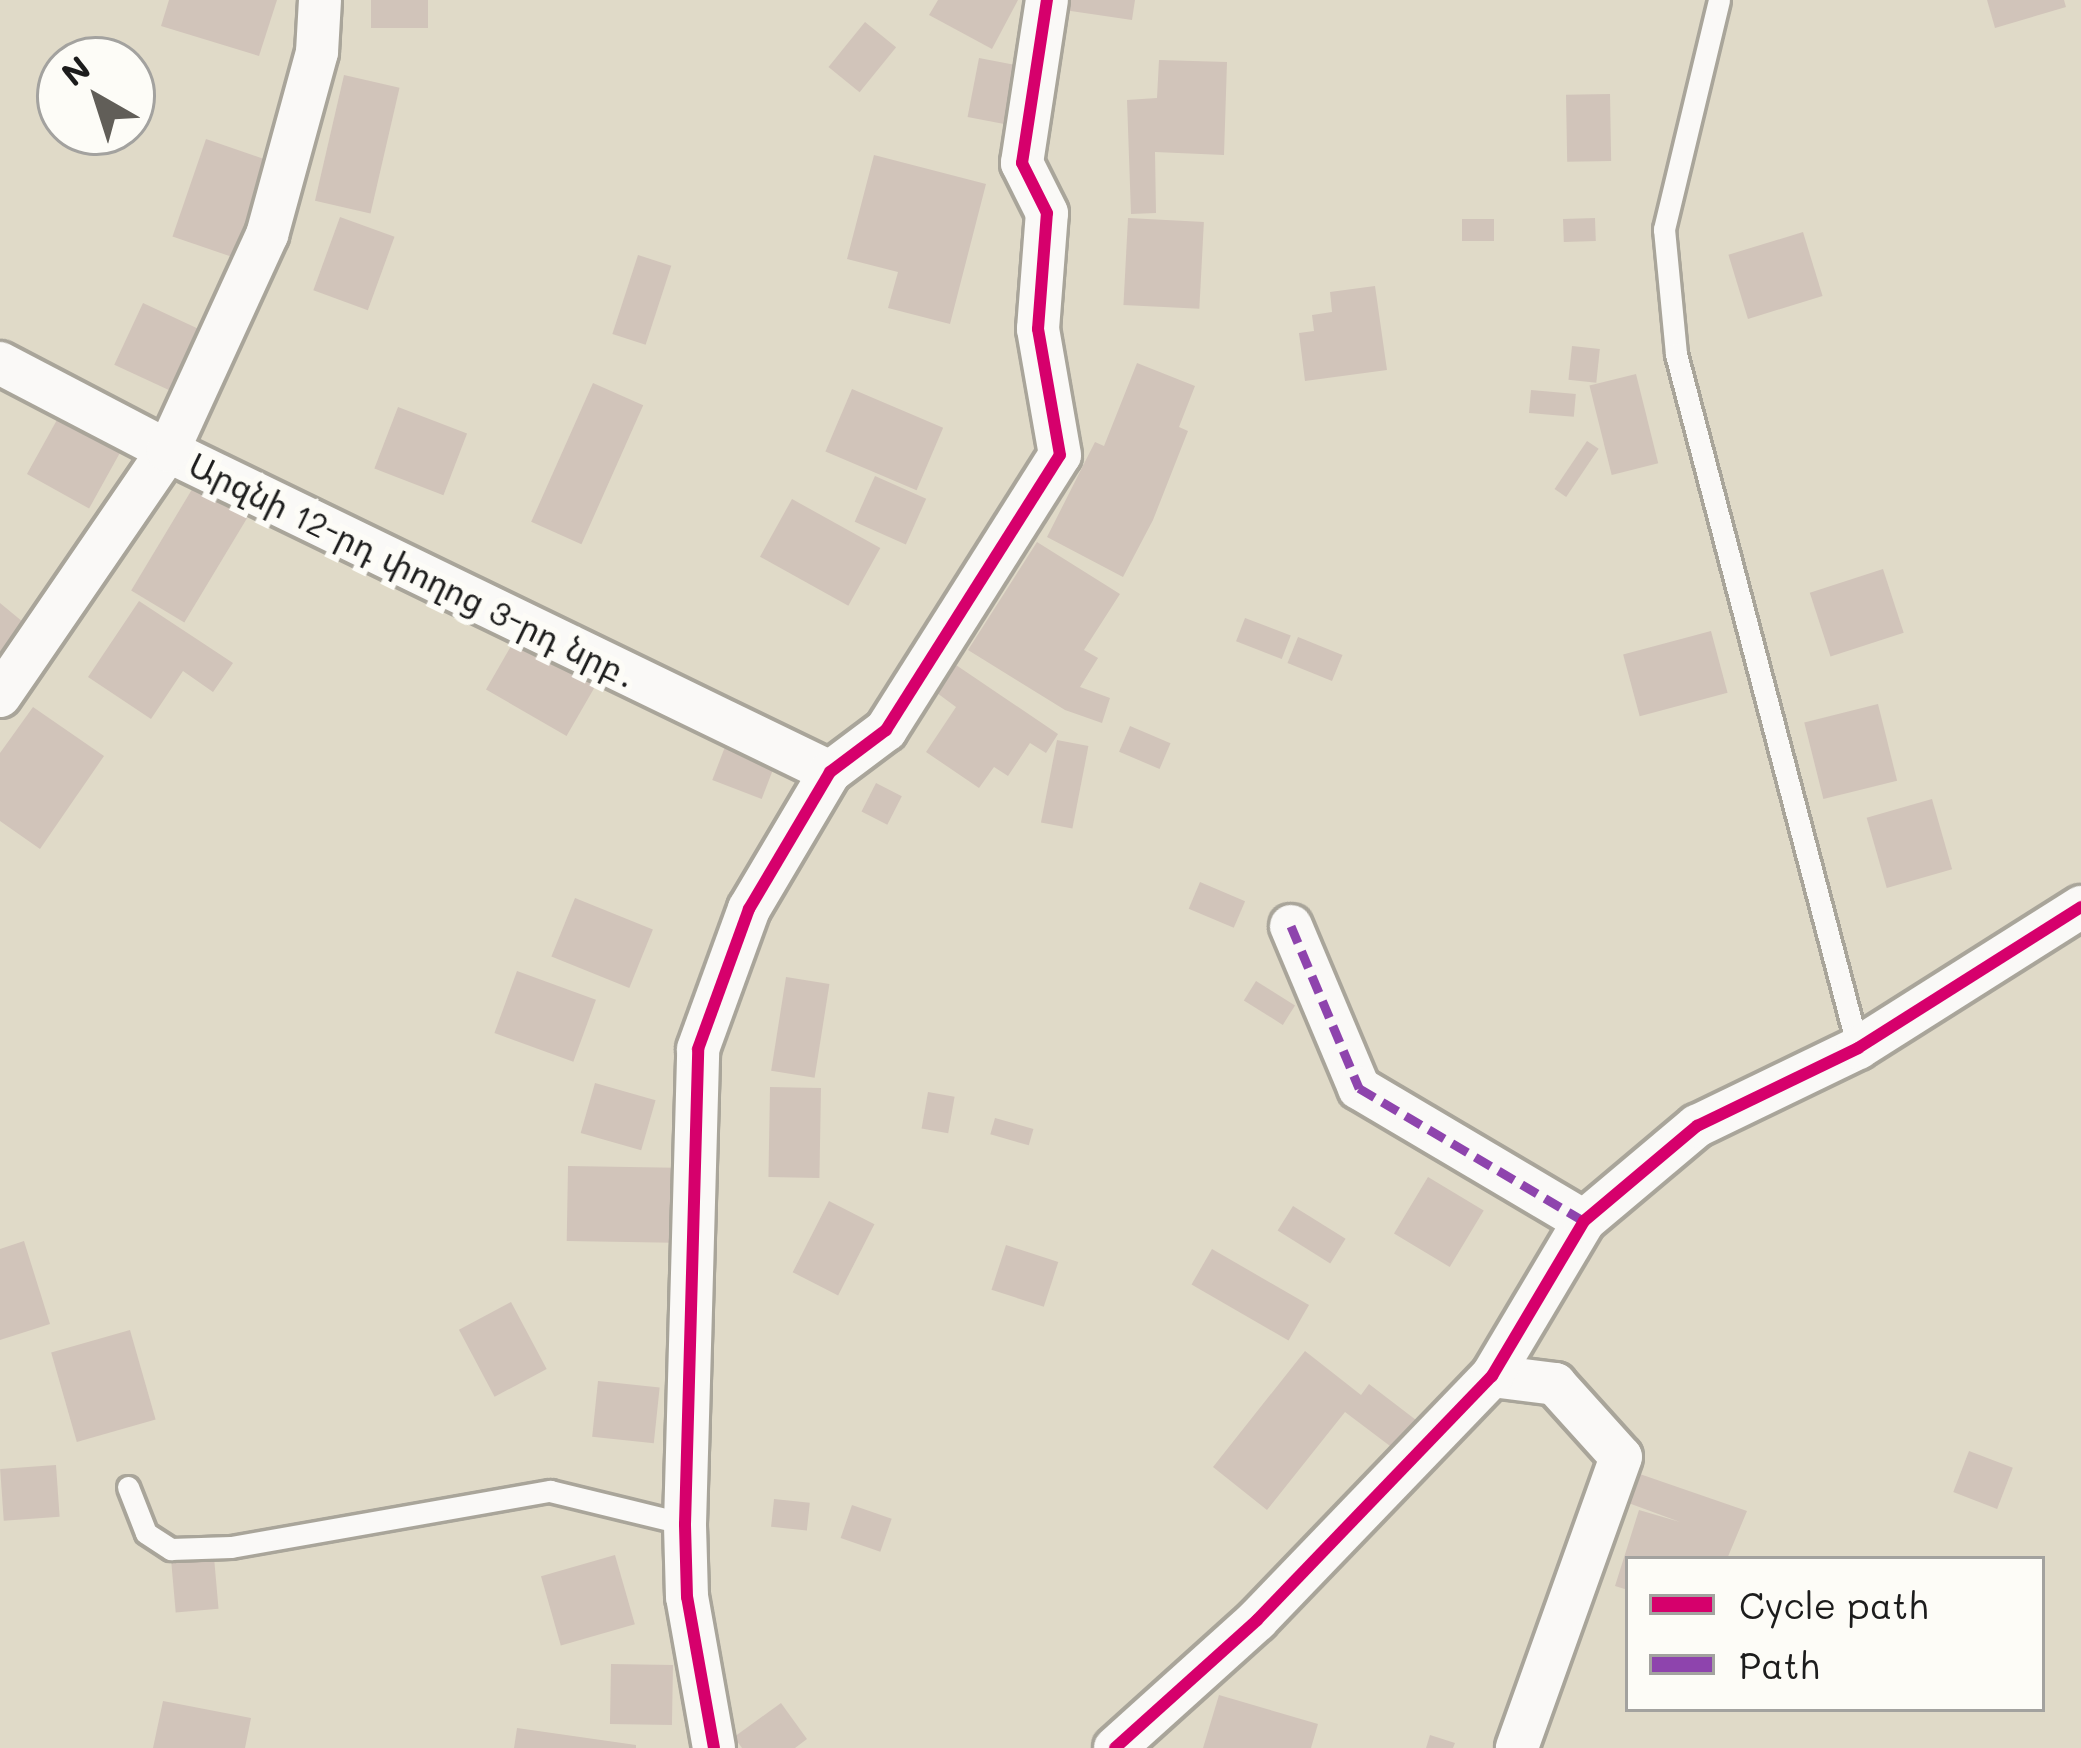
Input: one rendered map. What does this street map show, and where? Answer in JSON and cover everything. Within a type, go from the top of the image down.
[{"type":"street","points":[[0,696],[168,451],[267,235],[317,52],[320,0]]},
{"type":"street","points":[[714,1748],[687,1597],[685,1524],[698,1049],[749,909],[830,772],[886,730],[1060,455],[1038,329],[1047,213],[1022,163],[1047,0]]},
{"type":"street","name":"Արզնի 12-րդ փողոց 3-րդ նրբ․","points":[[0,362],[168,451],[830,772]]},
{"type":"street","points":[[1115,1748],[1257,1620],[1492,1376],[1584,1221],[1697,1126],[1858,1048],[2081,907]]},
{"type":"street","points":[[1291,926],[1359,1088],[1584,1221]]},
{"type":"street","points":[[1492,1376],[1555,1384],[1622,1457],[1516,1748]]},
{"type":"lane","points":[[1719,0],[1664,229],[1676,354],[1858,1048]]},
{"type":"lane","points":[[128,1487],[146,1533],[171,1549],[231,1547],[550,1491],[685,1524]]},
{"type":"building","points":[[169,0],[277,0],[259,56],[161,26]]},
{"type":"building","points":[[371,0],[428,0],[428,28],[371,28]]},
{"type":"building","points":[[938,0],[1018,0],[992,49],[929,15]]},
{"type":"building","points":[[1066,0],[1135,0],[1132,20],[1064,10]]},
{"type":"building","points":[[1987,0],[2064,0],[2066,7],[1995,28]]},
{"type":"building","points":[[865,22],[896,47],[860,92],[828,67]]},
{"type":"building","points":[[979,58],[1026,67],[1015,126],[968,117]]},
{"type":"building","points":[[1159,60],[1227,62],[1224,155],[1155,152],[1156,213],[1131,214],[1127,100],[1157,98]]},
{"type":"building","points":[[344,75],[400,88],[371,214],[315,201]]},
{"type":"building","points":[[1610,94],[1611,161],[1567,162],[1566,95]]},
{"type":"building","points":[[206,139],[267,160],[234,258],[172,236]]},
{"type":"building","points":[[874,155],[986,184],[950,324],[888,308],[898,272],[847,259]]},
{"type":"building","points":[[340,217],[395,237],[368,310],[313,290]]},
{"type":"building","points":[[1128,218],[1204,222],[1199,309],[1123,305]]},
{"type":"building","points":[[1595,218],[1596,241],[1564,242],[1563,219]]},
{"type":"building","points":[[1462,219],[1494,219],[1494,241],[1462,241]]},
{"type":"building","points":[[1803,232],[1823,296],[1748,319],[1728,255]]},
{"type":"building","points":[[638,255],[671,266],[646,345],[612,334]]},
{"type":"building","points":[[1375,286],[1387,370],[1305,381],[1299,333],[1314,331],[1312,315],[1332,312],[1330,292]]},
{"type":"building","points":[[143,303],[202,330],[173,392],[114,365]]},
{"type":"building","points":[[1572,346],[1600,349],[1596,383],[1568,380]]},
{"type":"building","points":[[1137,363],[1195,386],[1179,427],[1188,431],[1153,520],[1123,577],[1047,537],[1095,442],[1104,446]]},
{"type":"building","points":[[1636,374],[1658,463],[1612,475],[1589,386]]},
{"type":"building","points":[[593,383],[643,405],[581,544],[531,522]]},
{"type":"building","points":[[852,389],[943,428],[917,490],[825,452]]},
{"type":"building","points":[[1531,390],[1576,394],[1574,417],[1529,413]]},
{"type":"building","points":[[398,407],[467,434],[443,495],[374,469]]},
{"type":"building","points":[[58,418],[120,452],[89,508],[27,474]]},
{"type":"building","points":[[1587,441],[1599,449],[1566,497],[1555,489]]},
{"type":"building","points":[[875,476],[926,499],[906,544],[855,522]]},
{"type":"building","points":[[194,486],[247,518],[184,623],[131,591]]},
{"type":"building","points":[[792,499],[880,548],[848,606],[760,557]]},
{"type":"building","points":[[1037,542],[1120,594],[1084,650],[1098,658],[1080,687],[1110,698],[1102,723],[1065,710],[968,650]]},
{"type":"building","points":[[1883,569],[1904,633],[1830,657],[1810,593]]},
{"type":"building","points":[[139,601],[233,663],[213,692],[183,671],[151,719],[88,677]]},
{"type":"building","points":[[0,603],[23,622],[0,652]]},
{"type":"building","points":[[1245,618],[1291,636],[1282,659],[1236,641]]},
{"type":"building","points":[[1711,631],[1728,693],[1640,716],[1623,655]]},
{"type":"building","points":[[518,634],[599,680],[567,736],[486,689]]},
{"type":"building","points":[[1298,637],[1343,655],[1332,681],[1288,663]]},
{"type":"building","points":[[956,665],[1058,734],[1046,753],[1030,743],[1008,776],[994,767],[979,788],[926,752],[956,707],[937,693]]},
{"type":"building","points":[[1878,704],[1897,781],[1823,799],[1804,722]]},
{"type":"building","points":[[33,707],[104,756],[40,849],[0,821],[0,753]]},
{"type":"building","points":[[1130,726],[1171,743],[1160,769],[1119,752]]},
{"type":"building","points":[[728,739],[777,758],[762,799],[712,780]]},
{"type":"building","points":[[1057,740],[1088,746],[1072,829],[1041,822]]},
{"type":"building","points":[[876,783],[902,796],[887,825],[861,812]]},
{"type":"building","points":[[1932,799],[1952,869],[1887,888],[1867,818]]},
{"type":"building","points":[[1200,882],[1245,901],[1234,928],[1189,909]]},
{"type":"building","points":[[575,898],[653,929],[629,988],[551,956]]},
{"type":"building","points":[[517,971],[596,1000],[573,1062],[494,1033]]},
{"type":"building","points":[[786,977],[829,984],[815,1078],[771,1071]]},
{"type":"building","points":[[1256,981],[1295,1005],[1283,1025],[1244,1001]]},
{"type":"building","points":[[595,1083],[656,1100],[641,1150],[581,1133]]},
{"type":"building","points":[[770,1087],[821,1088],[819,1178],[768,1177]]},
{"type":"building","points":[[928,1092],[955,1097],[948,1133],[922,1128]]},
{"type":"building","points":[[995,1118],[1033,1129],[1029,1145],[990,1134]]},
{"type":"building","points":[[568,1166],[675,1168],[674,1243],[567,1241]]},
{"type":"building","points":[[1428,1177],[1484,1210],[1450,1267],[1394,1234]]},
{"type":"building","points":[[829,1201],[874,1224],[838,1295],[793,1272]]},
{"type":"building","points":[[1293,1206],[1346,1239],[1330,1263],[1278,1231]]},
{"type":"building","points":[[24,1241],[50,1324],[0,1340],[0,1249]]},
{"type":"building","points":[[1006,1245],[1058,1262],[1044,1307],[991,1290]]},
{"type":"building","points":[[1212,1249],[1309,1305],[1288,1341],[1192,1285]]},
{"type":"building","points":[[511,1302],[547,1369],[495,1397],[459,1330]]},
{"type":"building","points":[[130,1330],[156,1419],[77,1442],[51,1353]]},
{"type":"building","points":[[1305,1351],[1361,1395],[1369,1384],[1416,1420],[1394,1449],[1345,1412],[1267,1510],[1213,1467]]},
{"type":"building","points":[[598,1381],[660,1387],[654,1443],[592,1437]]},
{"type":"building","points":[[1969,1451],[2013,1468],[1997,1509],[1953,1492]]},
{"type":"building","points":[[56,1465],[60,1517],[4,1521],[0,1469]]},
{"type":"building","points":[[1634,1472],[1747,1511],[1728,1556],[1625,1556],[1625,1589],[1615,1586],[1639,1510],[1680,1522],[1623,1501]]},
{"type":"building","points":[[774,1499],[810,1503],[807,1531],[771,1527]]},
{"type":"building","points":[[852,1505],[892,1519],[880,1552],[841,1538]]},
{"type":"building","points":[[615,1555],[635,1624],[561,1645],[541,1576]]},
{"type":"building","points":[[214,1557],[219,1609],[176,1613],[171,1561]]},
{"type":"building","points":[[611,1664],[673,1665],[672,1725],[610,1724]]},
{"type":"building","points":[[1219,1695],[1318,1724],[1311,1748],[1203,1748]]},
{"type":"building","points":[[163,1701],[251,1718],[245,1748],[153,1748]]},
{"type":"building","points":[[781,1703],[807,1739],[795,1748],[742,1748],[734,1737]]},
{"type":"building","points":[[517,1728],[636,1745],[636,1748],[514,1748]]},
{"type":"building","points":[[1430,1735],[1455,1743],[1453,1748],[1426,1748]]},
{"type":"marked path","points":[[1291,926],[1359,1088],[1584,1221]]},
{"type":"cycle path","points":[[714,1748],[687,1597],[685,1524],[698,1049],[749,909],[830,772],[886,730],[1060,455],[1038,329],[1047,213],[1022,163],[1047,0]]},
{"type":"cycle path","points":[[1115,1748],[1257,1620],[1492,1376],[1584,1221],[1697,1126],[1858,1048],[2081,907]]}]
